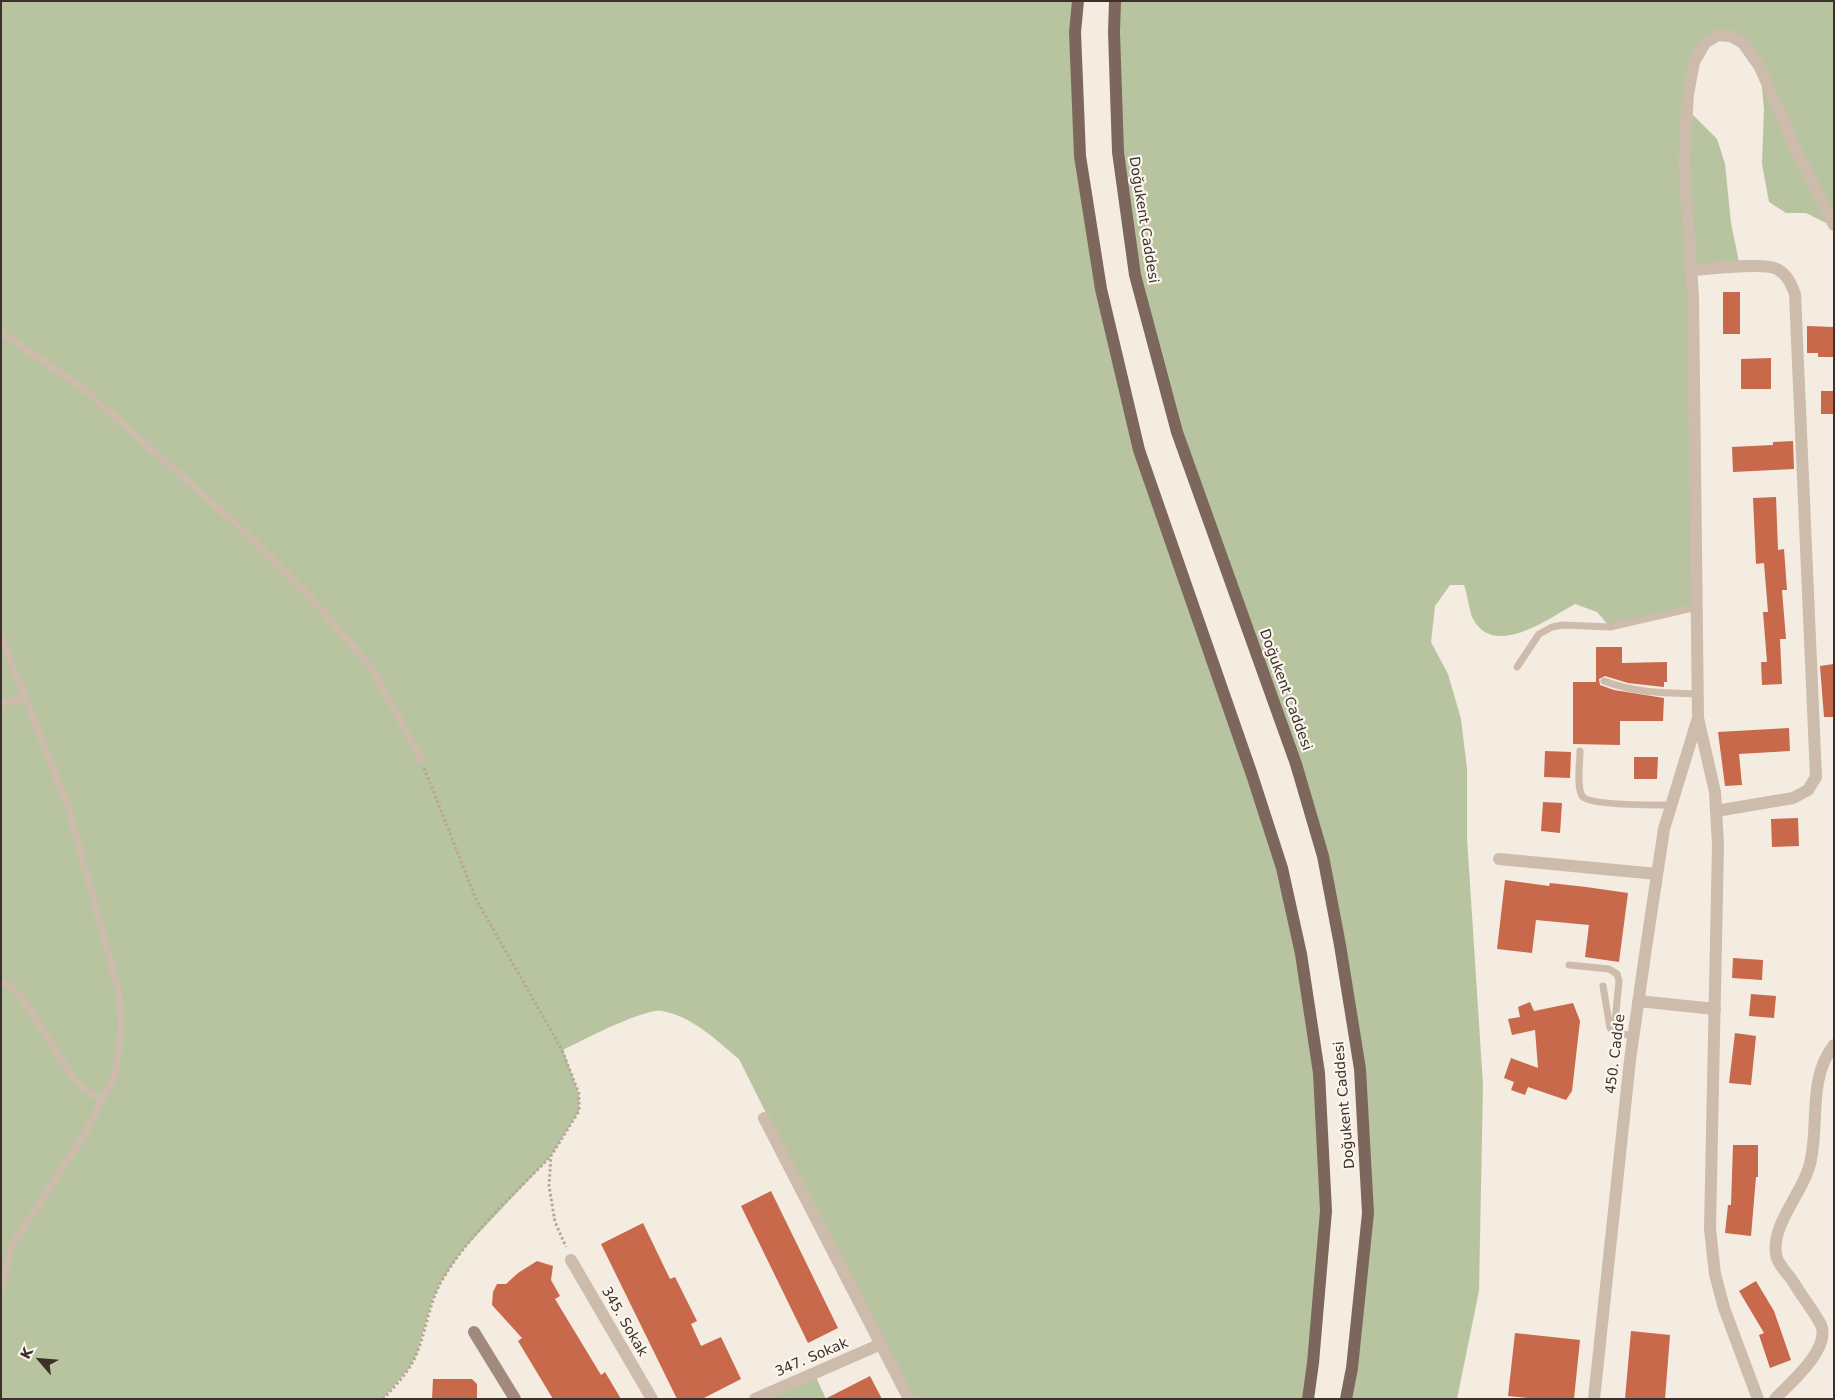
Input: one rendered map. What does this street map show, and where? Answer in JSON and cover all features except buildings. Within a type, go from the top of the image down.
[{"type":"main road","name":"Doğukent Caddesi","points":[[1078,1],[1075,32],[1080,156],[1101,289],[1139,450],[1262,803],[1282,868],[1301,954],[1319,1073],[1326,1211],[1313,1363],[1308,1399]]},
{"type":"main road","name":"Doğukent Caddesi","points":[[1115,1],[1114,32],[1118,152],[1135,275],[1177,432],[1296,764],[1323,856],[1340,945],[1360,1069],[1368,1213],[1352,1368],[1346,1399]]},
{"type":"street","points":[[1758,1399],[1724,1308],[1714,1265],[1710,1229],[1718,845],[1715,792],[1698,718],[1691,270],[1684,162],[1688,94],[1694,62],[1705,43],[1718,35],[1731,36],[1743,43],[1760,67],[1796,150],[1834,225]]},
{"type":"street","points":[[1691,270],[1762,266],[1777,269],[1789,278],[1795,294],[1816,777],[1808,790],[1793,798],[1716,811]]},
{"type":"street","name":"450. Cadde","points":[[1594,1399],[1606,1267],[1633,1036],[1664,829],[1698,718]]},
{"type":"street","points":[[1498,859],[1658,874]]},
{"type":"street","points":[[1638,1001],[1715,1009]]},
{"type":"street","points":[[1775,1399],[1813,1358],[1822,1340],[1821,1326],[1776,1256],[1776,1238],[1784,1218],[1803,1184],[1812,1159],[1818,1076],[1834,1045]]},
{"type":"street","points":[[764,1118],[909,1399]]},
{"type":"street","name":"345. Sokak","points":[[571,1260],[652,1399]]},
{"type":"street","points":[[474,1332],[515,1399]]},
{"type":"street","name":"347. Sokak","points":[[755,1399],[881,1344]]},
{"type":"lane","points":[[1,332],[80,386],[244,531],[311,598],[374,671],[421,760]]},
{"type":"lane","points":[[1517,667],[1539,634],[1552,627],[1563,624],[1610,627],[1696,607]]},
{"type":"lane","points":[[1,636],[68,806],[118,989],[122,1024],[114,1075],[86,1132],[11,1247],[1,1290]]},
{"type":"lane","points":[[1604,681],[1625,689],[1651,693],[1698,694]]},
{"type":"lane","points":[[1,703],[25,698]]},
{"type":"lane","points":[[1580,751],[1579,789],[1583,797],[1611,804],[1672,805]]},
{"type":"lane","points":[[1569,965],[1608,969],[1617,974],[1619,981],[1614,1032]]},
{"type":"lane","points":[[1,982],[9,985],[19,994],[74,1079],[85,1090],[102,1100]]},
{"type":"lane","points":[[1603,986],[1609,1025],[1614,1032],[1633,1036]]},
{"type":"path","points":[[383,1399],[410,1367],[417,1353],[432,1301],[441,1282],[461,1252],[551,1156],[580,1111],[579,1094],[562,1050],[476,899],[421,760]]},
{"type":"path","points":[[551,1156],[549,1186],[555,1222],[571,1260]]},
{"type":"green space","points":[[1,1],[1078,1],[1080,156],[1139,450],[1282,868],[1319,1073],[1326,1211],[1308,1399],[909,1399],[739,1059],[693,1023],[673,1014],[653,1011],[597,1033],[563,1050],[579,1094],[579,1111],[551,1156],[461,1252],[441,1282],[432,1301],[417,1353],[410,1367],[383,1399],[1,1399]]},
{"type":"green space","points":[[1115,1],[1834,1],[1834,227],[1806,213],[1786,213],[1769,202],[1762,164],[1764,109],[1760,67],[1731,36],[1705,43],[1687,109],[1717,139],[1725,164],[1731,223],[1740,267],[1692,270],[1697,607],[1610,627],[1597,612],[1575,604],[1522,632],[1508,636],[1495,636],[1483,630],[1473,619],[1464,585],[1450,585],[1435,606],[1431,642],[1448,674],[1461,719],[1467,769],[1467,838],[1483,1085],[1479,1291],[1457,1399],[1346,1399],[1368,1213],[1360,1069],[1323,856],[1177,432],[1135,275],[1118,152]]},
{"type":"green space","points":[[814,1373],[826,1399],[760,1399]]}]
